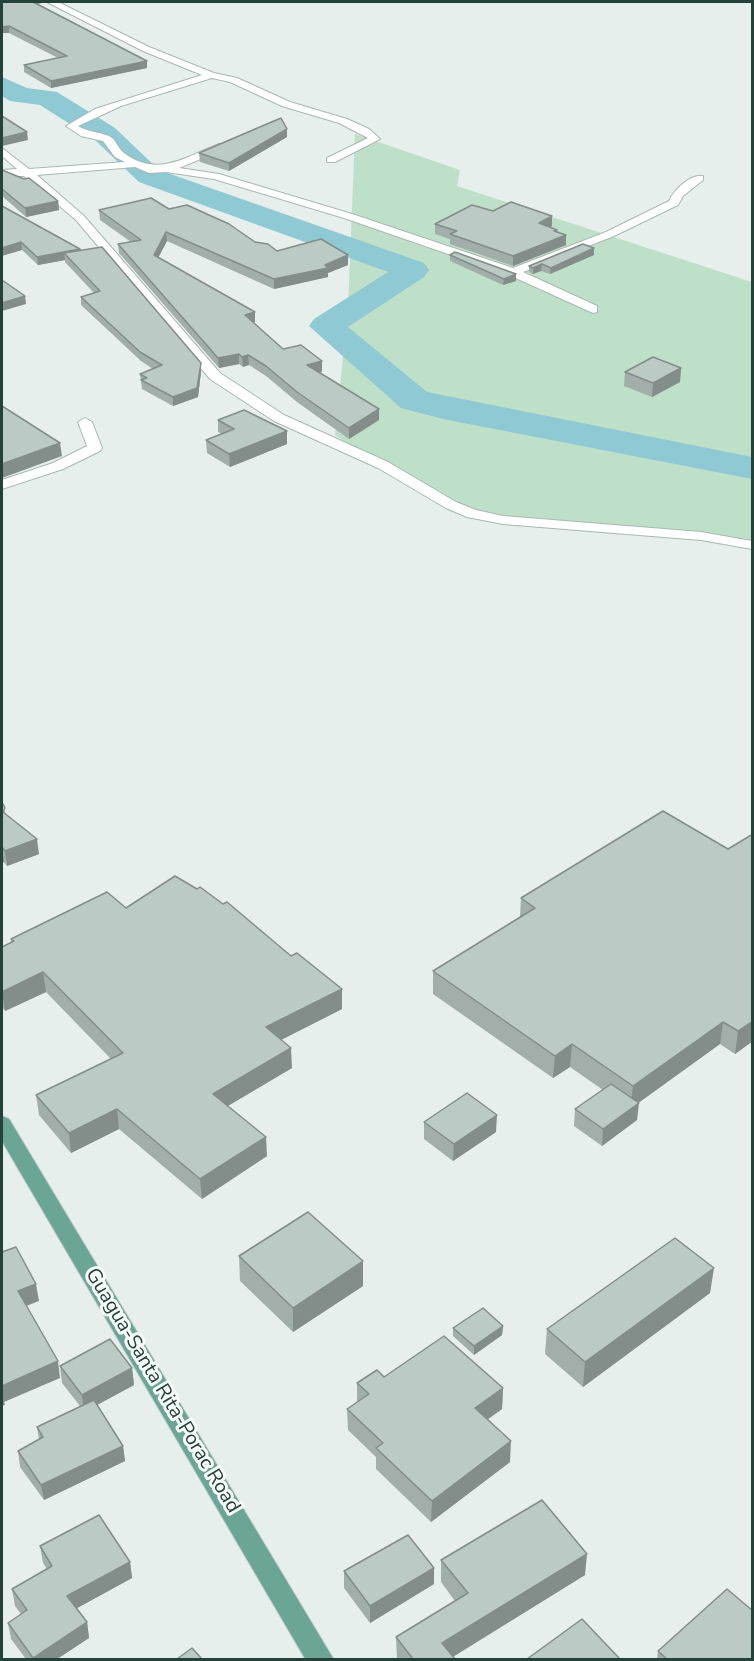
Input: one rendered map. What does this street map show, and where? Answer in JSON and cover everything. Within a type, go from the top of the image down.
[{"type":"main road","name":"Guagua-Santa Rita-Porac Road","points":[[2,1124],[321,1659]]},
{"type":"street","points":[[52,2],[146,49],[211,75],[233,80],[286,104],[343,121],[365,131],[375,139],[332,160]]},
{"type":"street","points":[[211,75],[83,119],[71,126],[85,134],[107,139],[119,155],[148,170],[166,169],[215,176],[348,216],[513,272],[593,309]]},
{"type":"street","points":[[166,169],[230,143]]},
{"type":"street","points":[[2,150],[80,218],[215,376],[279,418],[383,465],[471,514],[503,520],[700,536],[753,545]]},
{"type":"street","points":[[2,173],[75,171],[136,164]]},
{"type":"street","points":[[513,272],[610,234],[674,203],[678,194],[699,178]]},
{"type":"street","points":[[2,485],[58,466],[94,448],[85,422]]},
{"type":"green space","points":[[355,134],[460,170],[457,186],[752,282],[752,542],[700,532],[502,517],[436,494],[394,472],[335,435],[348,308]]},
{"type":"building","points":[[2,2],[33,2],[147,61],[51,81],[24,65],[67,56],[9,26],[2,27]]},
{"type":"building","points":[[2,116],[27,132],[2,138]]},
{"type":"building","points":[[281,118],[287,129],[229,163],[199,153]]},
{"type":"building","points":[[2,170],[24,179],[29,178],[58,201],[25,208],[2,189]]},
{"type":"building","points":[[151,198],[169,209],[187,205],[229,224],[255,242],[268,244],[277,251],[321,239],[348,255],[325,265],[328,268],[274,279],[166,232],[154,255],[255,312],[245,315],[283,349],[301,345],[322,361],[307,365],[379,409],[349,428],[248,355],[242,357],[239,354],[218,358],[118,244],[141,240],[99,210]]},
{"type":"building","points":[[511,202],[552,216],[539,223],[566,235],[513,256],[450,234],[457,231],[435,224],[472,205],[493,211]]},
{"type":"building","points":[[2,206],[80,249],[37,257],[21,242],[2,248]]},
{"type":"building","points":[[583,244],[594,248],[551,268],[542,264],[533,268],[529,266]]},
{"type":"building","points":[[102,247],[201,363],[197,388],[173,397],[141,380],[147,378],[140,374],[162,365],[140,352],[81,297],[100,291],[64,253]]},
{"type":"building","points":[[455,252],[516,274],[504,279],[450,255]]},
{"type":"building","points":[[2,280],[25,296],[2,303]]},
{"type":"building","points":[[653,357],[681,368],[653,383],[625,372]]},
{"type":"building","points":[[2,406],[60,443],[2,464]]},
{"type":"building","points":[[244,410],[287,431],[229,454],[206,440],[234,429],[218,420]]},
{"type":"building","points":[[2,802],[5,808],[3,812],[37,839],[5,851],[2,847]]},
{"type":"building","points":[[663,811],[728,849],[753,834],[753,1021],[738,1031],[723,1022],[633,1086],[572,1044],[555,1056],[433,971],[535,908],[521,898]]},
{"type":"building","points":[[175,876],[197,889],[200,887],[223,904],[227,902],[291,956],[297,953],[342,989],[266,1027],[291,1048],[213,1094],[266,1137],[200,1179],[117,1109],[69,1133],[36,1095],[123,1053],[43,972],[2,992],[2,947],[14,941],[11,939],[107,892],[126,908]]},
{"type":"building","points":[[611,1084],[639,1103],[603,1129],[575,1109]]},
{"type":"building","points":[[467,1093],[497,1115],[454,1144],[424,1122]]},
{"type":"building","points":[[308,1212],[363,1261],[293,1308],[239,1256]]},
{"type":"building","points":[[675,1238],[714,1268],[585,1362],[547,1329]]},
{"type":"building","points":[[16,1247],[36,1284],[18,1291],[58,1361],[2,1386],[2,1252]]},
{"type":"building","points":[[483,1308],[503,1326],[474,1346],[453,1328]]},
{"type":"building","points":[[444,1336],[503,1388],[475,1408],[511,1441],[432,1501],[376,1448],[383,1443],[347,1409],[369,1394],[357,1383],[377,1370],[384,1377]]},
{"type":"building","points":[[110,1339],[132,1368],[82,1395],[60,1366]]},
{"type":"building","points":[[94,1400],[123,1446],[41,1485],[18,1451],[43,1437],[37,1427]]},
{"type":"building","points":[[542,1500],[587,1554],[442,1643],[455,1659],[413,1659],[396,1637],[468,1593],[441,1560]]},
{"type":"building","points":[[99,1515],[130,1562],[67,1596],[87,1622],[33,1658],[8,1623],[27,1610],[12,1589],[52,1566],[40,1546]]},
{"type":"building","points":[[408,1535],[434,1568],[370,1606],[344,1571]]},
{"type":"building","points":[[727,1589],[753,1611],[753,1659],[667,1659],[658,1651]]},
{"type":"building","points":[[582,1619],[620,1659],[527,1659]]},
{"type":"building","points":[[192,1648],[202,1659],[177,1659]]},
{"type":"waterway","points":[[2,85],[20,95],[47,98],[105,134],[149,176],[413,270],[326,326],[414,400],[443,408],[752,468]]}]
